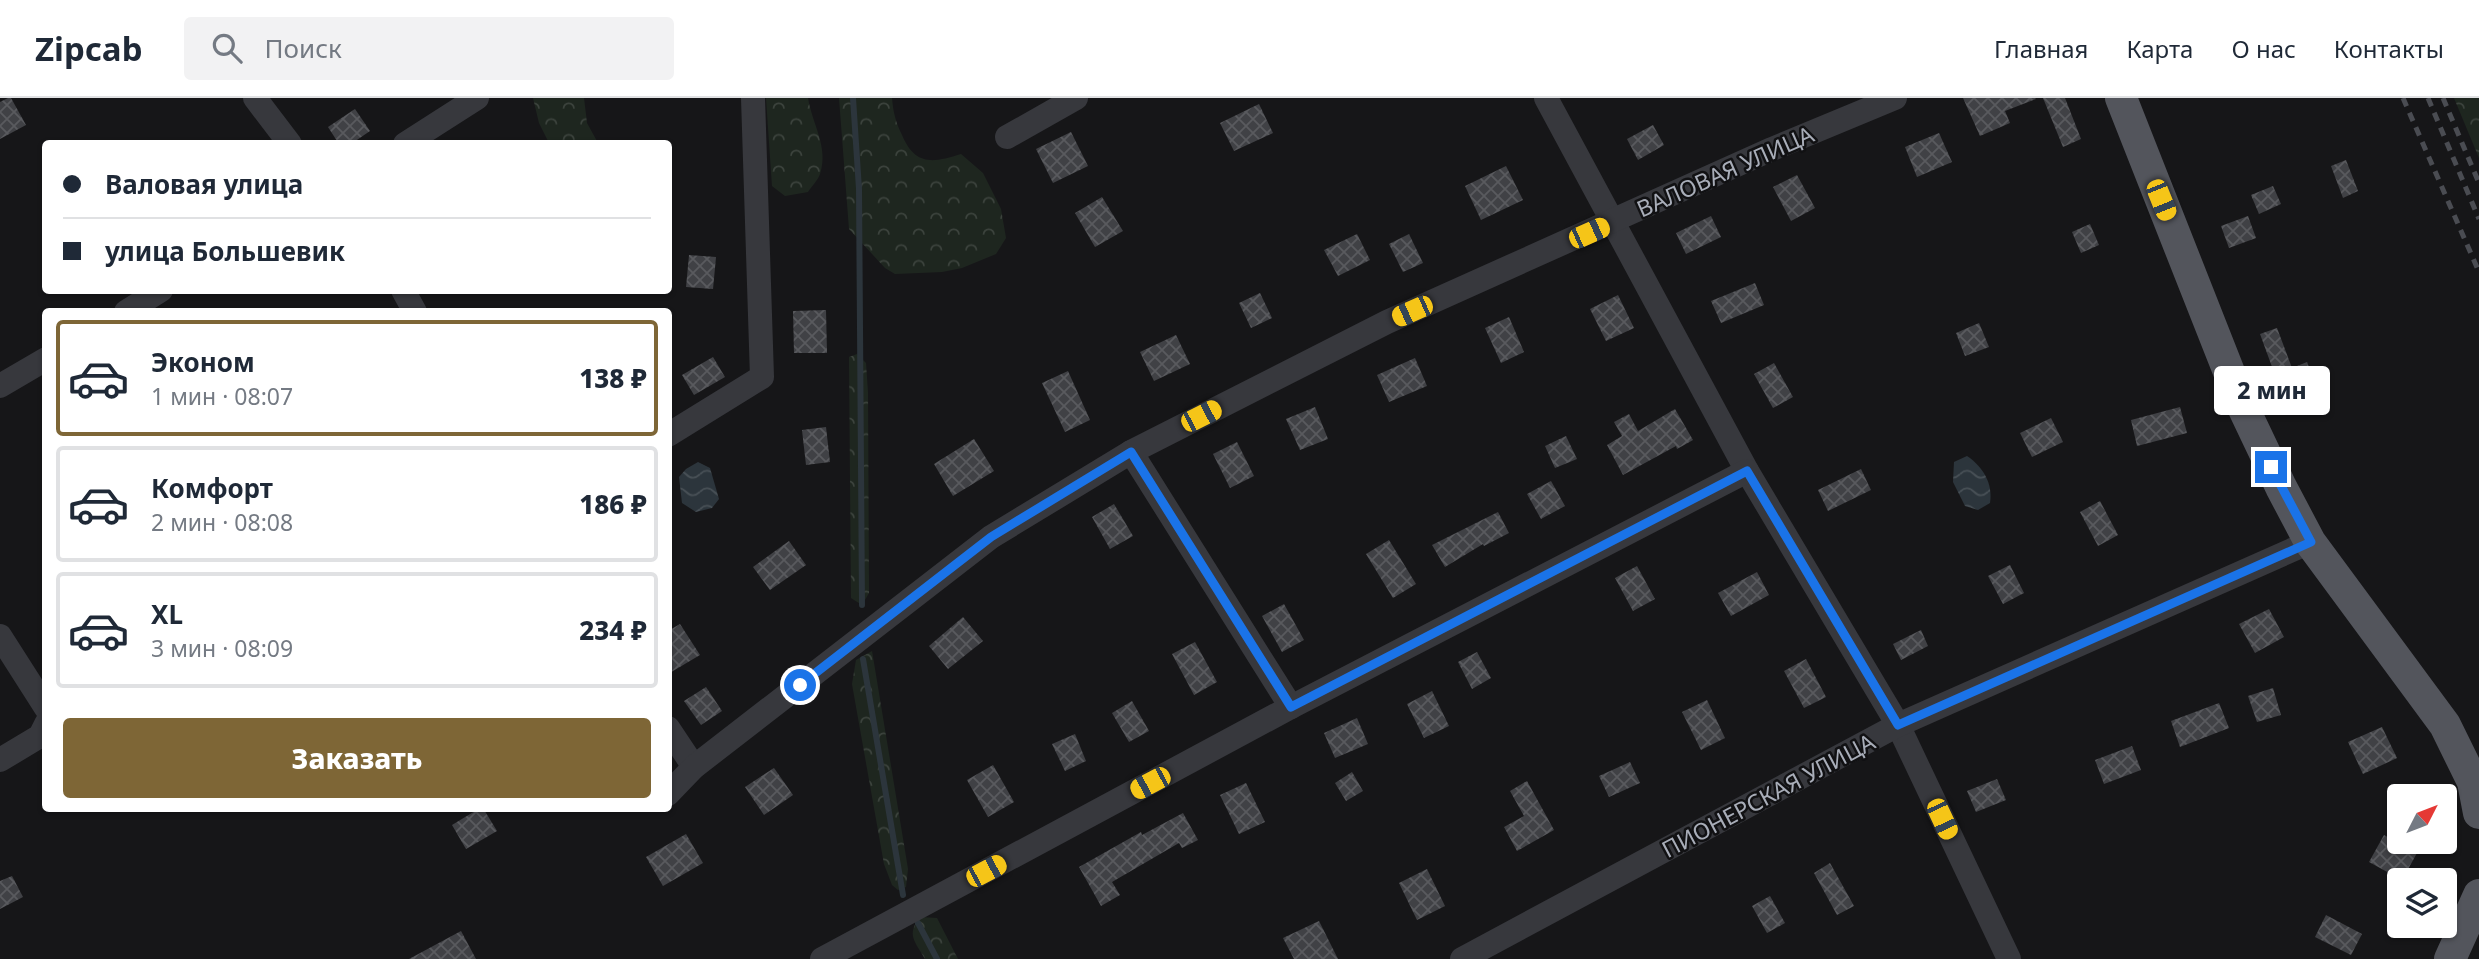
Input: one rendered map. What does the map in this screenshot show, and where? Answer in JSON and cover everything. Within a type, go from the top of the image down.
[{"type":"main road","points":[[2121,98],[2242,405],[2281,487],[2311,542],[2445,725],[2473,782],[2479,813]]},
{"type":"main road","points":[[2450,959],[2479,895]]},
{"type":"street","points":[[255,98],[287,140]]},
{"type":"street","points":[[411,140],[477,98]]},
{"type":"street","points":[[672,433],[762,377],[753,98]]},
{"type":"street","points":[[1007,137],[1076,98]]},
{"type":"street","points":[[1546,98],[1747,471],[1898,725],[2008,959]]},
{"type":"street","name":"ВАЛОВАЯ УЛИЦА","points":[[672,790],[694,767],[991,537],[1131,452],[1387,323],[1772,149],[1895,98]]},
{"type":"street","points":[[132,308],[155,294]]},
{"type":"street","points":[[0,386],[42,361]]},
{"type":"street","points":[[1131,452],[1291,707]]},
{"type":"street","points":[[822,959],[1291,707],[1747,471]]},
{"type":"street","name":"ПИОНЕРСКАЯ УЛИЦА","points":[[1462,959],[1898,725],[2311,542]]},
{"type":"street","points":[[0,636],[42,702]]},
{"type":"street","points":[[0,760],[42,731]]},
{"type":"street","points":[[672,734],[694,767]]},
{"type":"green space","points":[[533,98],[584,98],[587,123],[596,140],[548,140],[539,123]]},
{"type":"green space","points":[[766,98],[808,98],[821,145],[822,164],[818,179],[808,192],[785,196],[772,186]]},
{"type":"green space","points":[[839,98],[892,98],[898,126],[907,145],[919,157],[933,160],[961,154],[983,173],[1001,209],[1006,238],[996,254],[962,268],[942,272],[895,274],[885,268],[849,229]]},
{"type":"green space","points":[[2454,98],[2479,98],[2479,158]]},
{"type":"green space","points":[[857,354],[866,363],[868,393],[869,593],[862,605],[851,598],[849,357]]},
{"type":"green space","points":[[872,651],[908,869],[906,887],[898,890],[892,885],[884,864],[852,684],[856,660]]},
{"type":"green space","points":[[920,917],[937,918],[958,959],[925,959],[915,943],[913,933]]},
{"type":"water","points":[[1967,456],[1982,470],[1990,489],[1990,503],[1978,510],[1965,506],[1953,482],[1954,462]]},
{"type":"water","points":[[698,462],[710,468],[719,499],[712,508],[696,512],[682,503],[679,477]]},
{"type":"building","points":[[11,98],[26,125],[0,139],[0,102]]},
{"type":"building","points":[[1963,98],[2036,99],[2005,111],[2010,123],[1980,136]]},
{"type":"building","points":[[2043,98],[2065,98],[2081,139],[2063,147]]},
{"type":"building","points":[[1259,104],[1273,133],[1234,151],[1220,123]]},
{"type":"building","points":[[355,109],[370,131],[357,140],[336,140],[328,127]]},
{"type":"building","points":[[1653,125],[1664,145],[1638,160],[1627,139]]},
{"type":"building","points":[[1071,132],[1088,166],[1053,183],[1036,149]]},
{"type":"building","points":[[1939,133],[1952,162],[1917,177],[1905,147]]},
{"type":"building","points":[[2346,160],[2358,191],[2343,198],[2331,166]]},
{"type":"building","points":[[1506,166],[1523,200],[1481,220],[1465,186]]},
{"type":"building","points":[[1797,175],[1815,208],[1791,221],[1773,187]]},
{"type":"building","points":[[2273,186],[2281,204],[2259,214],[2251,195]]},
{"type":"building","points":[[1102,197],[1123,231],[1095,247],[1075,213]]},
{"type":"building","points":[[1711,216],[1721,237],[1686,254],[1676,233]]},
{"type":"building","points":[[2248,216],[2256,238],[2229,248],[2221,226]]},
{"type":"building","points":[[2090,224],[2099,245],[2081,253],[2072,232]]},
{"type":"building","points":[[1357,234],[1370,260],[1338,276],[1324,250]]},
{"type":"building","points":[[1409,234],[1423,263],[1403,272],[1389,244]]},
{"type":"building","points":[[689,255],[716,257],[713,289],[686,287]]},
{"type":"building","points":[[1755,283],[1764,305],[1721,323],[1711,301]]},
{"type":"building","points":[[1260,293],[1272,318],[1251,328],[1239,303]]},
{"type":"building","points":[[1618,295],[1634,328],[1606,341],[1590,309]]},
{"type":"building","points":[[826,310],[827,353],[794,353],[793,311]]},
{"type":"building","points":[[1509,317],[1524,352],[1501,363],[1485,328]]},
{"type":"building","points":[[1979,323],[1989,347],[1965,356],[1956,333]]},
{"type":"building","points":[[2277,328],[2292,368],[2307,362],[2316,385],[2301,391],[2307,404],[2286,412],[2260,334]]},
{"type":"building","points":[[1176,335],[1190,364],[1154,381],[1140,352]]},
{"type":"building","points":[[713,357],[725,377],[694,395],[682,375]]},
{"type":"building","points":[[1415,358],[1427,386],[1389,402],[1377,375]]},
{"type":"building","points":[[1774,363],[1793,397],[1773,408],[1754,374]]},
{"type":"building","points":[[1068,371],[1090,420],[1065,432],[1042,383]]},
{"type":"building","points":[[1315,407],[1328,439],[1300,450],[1286,419]]},
{"type":"building","points":[[2180,407],[2187,433],[2137,446],[2131,420]]},
{"type":"building","points":[[1675,409],[1693,440],[1677,449],[1676,446],[1623,475],[1607,445],[1622,436],[1614,422],[1629,414],[1638,431]]},
{"type":"building","points":[[2051,418],[2063,442],[2032,457],[2020,433]]},
{"type":"building","points":[[826,427],[830,462],[806,465],[802,430]]},
{"type":"building","points":[[1566,436],[1577,459],[1555,468],[1545,446]]},
{"type":"building","points":[[974,439],[994,471],[953,496],[934,464]]},
{"type":"building","points":[[1237,442],[1254,476],[1230,488],[1213,454]]},
{"type":"building","points":[[1861,469],[1871,490],[1828,511],[1818,490]]},
{"type":"building","points":[[1551,481],[1565,506],[1541,519],[1527,494]]},
{"type":"building","points":[[2100,501],[2118,535],[2098,546],[2080,512]]},
{"type":"building","points":[[1114,504],[1133,536],[1110,549],[1092,517]]},
{"type":"building","points":[[1498,512],[1509,533],[1484,546],[1483,544],[1445,567],[1432,545]]},
{"type":"building","points":[[1389,540],[1416,584],[1393,598],[1366,554]]},
{"type":"building","points":[[789,541],[806,565],[770,590],[753,567]]},
{"type":"building","points":[[2010,565],[2024,593],[2003,604],[1988,576]]},
{"type":"building","points":[[1637,566],[1655,599],[1633,611],[1615,578]]},
{"type":"building","points":[[1757,572],[1769,595],[1731,616],[1718,593]]},
{"type":"building","points":[[1284,604],[1304,640],[1282,652],[1262,616]]},
{"type":"building","points":[[2269,609],[2284,637],[2255,653],[2239,624]]},
{"type":"building","points":[[963,617],[983,641],[948,669],[929,646]]},
{"type":"building","points":[[680,624],[700,655],[672,672],[672,629]]},
{"type":"building","points":[[1921,630],[1928,646],[1901,660],[1893,644]]},
{"type":"building","points":[[1195,642],[1217,682],[1194,695],[1172,654]]},
{"type":"building","points":[[1477,652],[1491,678],[1472,689],[1458,662]]},
{"type":"building","points":[[1806,659],[1826,697],[1804,708],[1784,671]]},
{"type":"building","points":[[706,687],[722,711],[701,725],[684,701]]},
{"type":"building","points":[[2273,688],[2281,715],[2257,722],[2248,696]]},
{"type":"building","points":[[1432,691],[1449,726],[1424,738],[1407,704]]},
{"type":"building","points":[[1707,700],[1725,738],[1701,750],[1682,712]]},
{"type":"building","points":[[1132,701],[1149,731],[1129,742],[1112,713]]},
{"type":"building","points":[[2219,703],[2229,728],[2180,747],[2171,721]]},
{"type":"building","points":[[1357,718],[1368,744],[1335,758],[1324,733]]},
{"type":"building","points":[[2382,727],[2397,758],[2363,774],[2348,742]]},
{"type":"building","points":[[1075,734],[1086,761],[1065,771],[1052,744]]},
{"type":"building","points":[[2132,746],[2141,770],[2104,784],[2095,760]]},
{"type":"building","points":[[1630,762],[1640,783],[1609,797],[1599,776]]},
{"type":"building","points":[[993,765],[1014,802],[988,817],[967,780]]},
{"type":"building","points":[[774,768],[793,795],[764,815],[745,787]]},
{"type":"building","points":[[1352,772],[1363,791],[1346,801],[1335,783]]},
{"type":"building","points":[[1997,779],[2006,800],[1976,812],[1967,791]]},
{"type":"building","points":[[1527,781],[1554,830],[1517,851],[1504,827],[1524,816],[1510,791]]},
{"type":"building","points":[[1246,783],[1265,822],[1239,834],[1220,795]]},
{"type":"building","points":[[473,812],[485,812],[497,831],[466,849],[452,825]]},
{"type":"building","points":[[1183,813],[1198,840],[1182,848],[1179,843],[1112,882],[1120,895],[1101,906],[1079,867],[1141,832],[1142,835]]},
{"type":"building","points":[[686,834],[703,863],[663,886],[646,857]]},
{"type":"building","points":[[2384,835],[2387,837],[2387,854],[2416,854],[2409,868],[2387,868],[2387,872],[2369,862]]},
{"type":"building","points":[[1830,863],[1854,906],[1837,915],[1814,873]]},
{"type":"building","points":[[1427,869],[1445,906],[1417,920],[1399,883]]},
{"type":"building","points":[[12,876],[23,897],[0,909],[0,881]]},
{"type":"building","points":[[1770,896],[1785,923],[1767,933],[1752,906]]},
{"type":"building","points":[[2326,915],[2362,934],[2351,955],[2315,937]]},
{"type":"building","points":[[1319,921],[1338,959],[1294,959],[1283,938]]},
{"type":"building","points":[[461,931],[476,959],[409,959]]},
{"type":"waterway","points":[[853,98],[859,189],[862,605]]},
{"type":"waterway","points":[[863,659],[903,895]]},
{"type":"waterway","points":[[918,923],[937,959]]},
{"type":"railway","points":[[2403,98],[2479,272]]},
{"type":"railway","points":[[2428,98],[2479,219]]},
{"type":"railway","points":[[2443,98],[2479,183]]},
{"type":"route","points":[[800,685],[991,537],[1131,452],[1291,707],[1747,471],[1898,725],[2311,542],[2271,467]]}]
